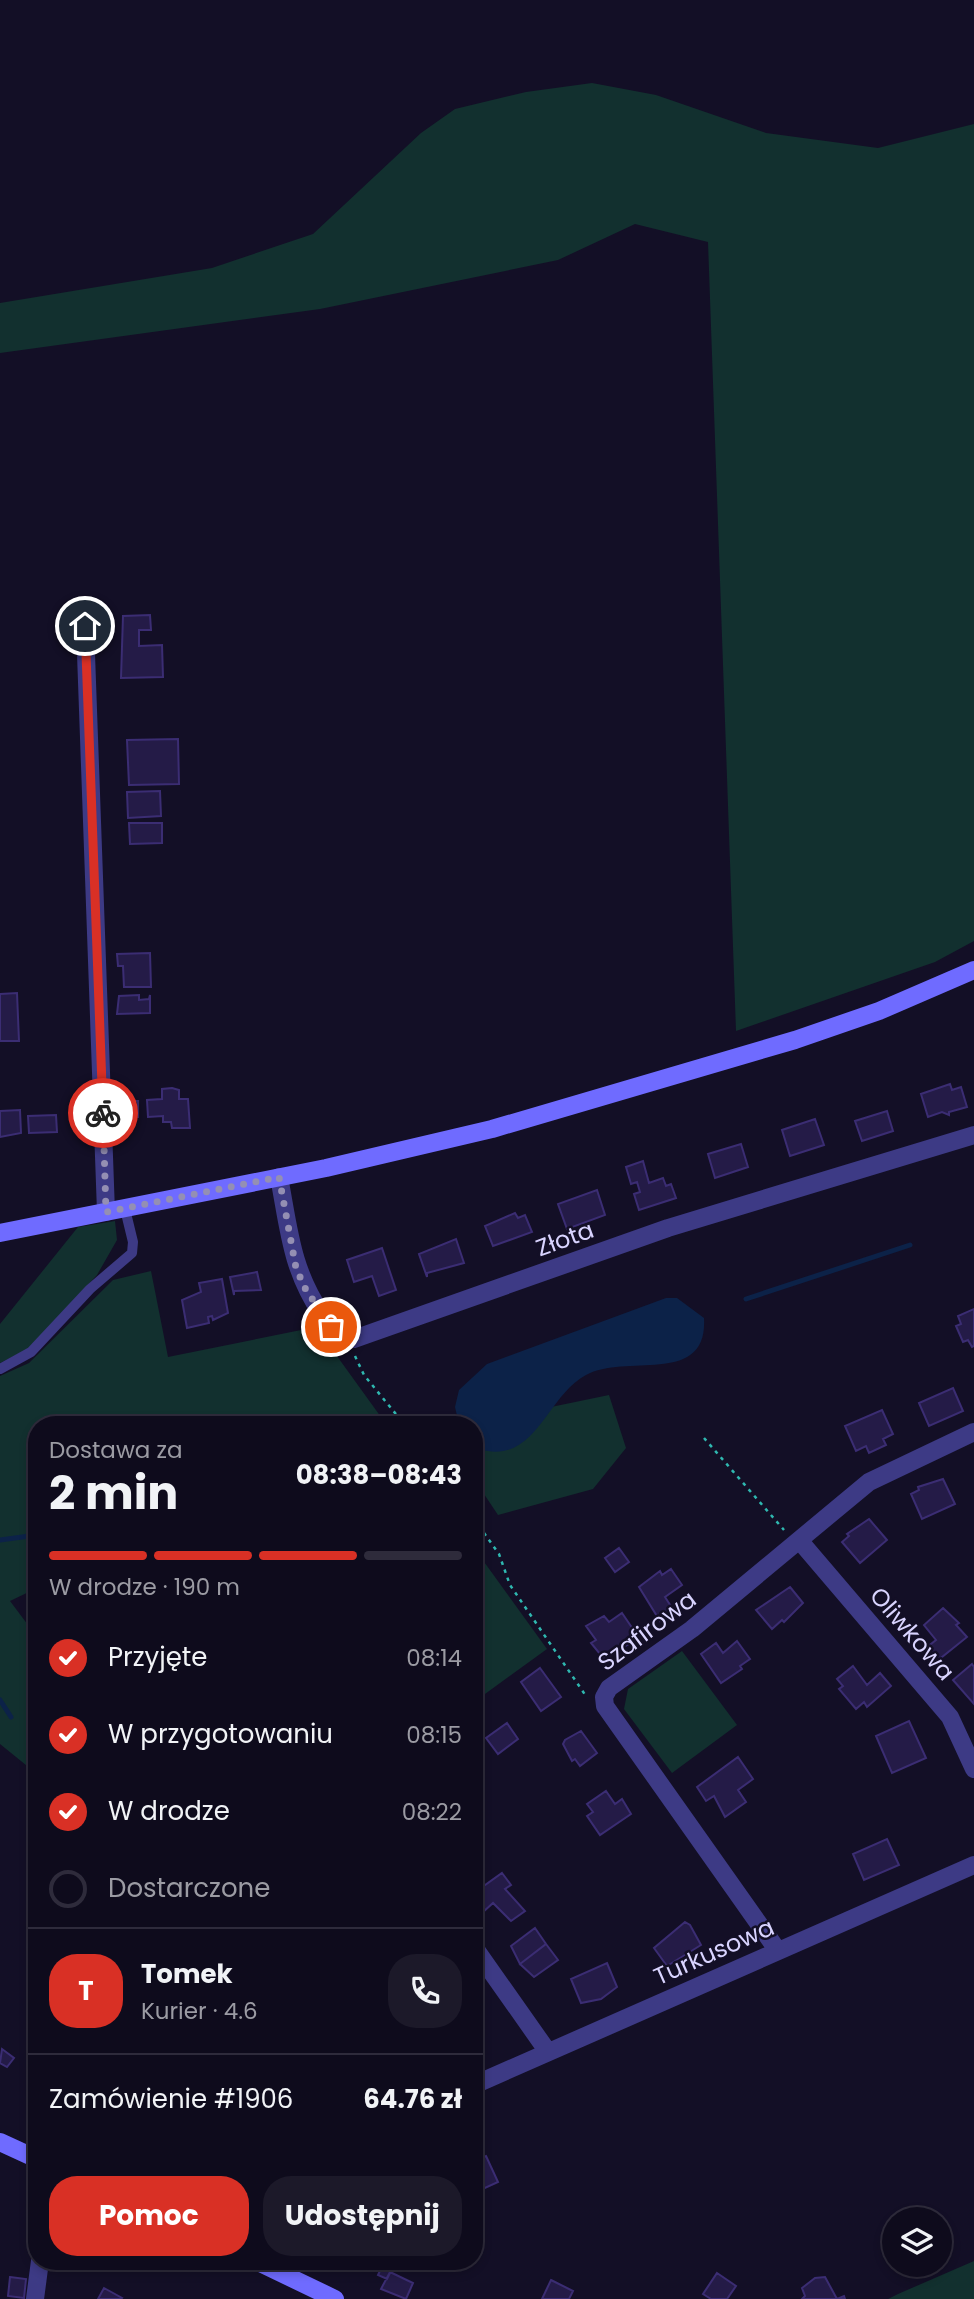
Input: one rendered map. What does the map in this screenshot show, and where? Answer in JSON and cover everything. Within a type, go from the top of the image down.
[{"type":"street","points":[[85,626],[106,1212]]},
{"type":"street","points":[[0,1233],[436,1144],[667,1079],[851,1021],[974,970]]},
{"type":"street","name":"Złota","points":[[345,1338],[363,1337],[668,1228],[974,1135]]},
{"type":"street","points":[[279,1177],[296,1268],[305,1288],[331,1327],[345,1338]]},
{"type":"street","name":"Szafirowa","points":[[778,1951],[606,1706],[604,1697],[609,1688],[692,1629],[794,1538],[869,1482],[974,1432]]},
{"type":"street","name":"Oliwkowa","points":[[794,1538],[950,1717],[974,1769]]},
{"type":"street","name":"Turkusowa","points":[[483,2081],[974,1864]]},
{"type":"street","points":[[483,1960],[548,2052]]},
{"type":"street","points":[[0,2142],[28,2155]]},
{"type":"street","points":[[35,2299],[39,2270]]},
{"type":"street","points":[[275,2270],[335,2299]]},
{"type":"lane","points":[[0,1369],[31,1352],[90,1289],[132,1253],[133,1242],[125,1209]]},
{"type":"path","points":[[345,1338],[364,1375],[397,1416]]},
{"type":"path","points":[[704,1438],[794,1538]]},
{"type":"path","points":[[483,1532],[499,1554],[510,1585],[583,1688],[590,1702]]},
{"type":"path","points":[[583,1688],[592,1687]]},
{"type":"green space","points":[[592,83],[656,95],[766,133],[878,148],[974,124],[974,941],[935,962],[736,1031],[708,242],[635,224],[558,260],[320,309],[0,353],[0,303],[212,268],[313,234],[421,133],[455,109],[526,92]]},
{"type":"green space","points":[[115,1221],[117,1240],[97,1275],[28,1349],[0,1363],[0,1324],[78,1227]]},
{"type":"green space","points":[[151,1271],[168,1357],[316,1327],[380,1416],[28,1416],[28,1592],[10,1601],[28,1625],[28,1767],[0,1744],[0,1376],[29,1363],[113,1280]]},
{"type":"green space","points":[[609,1395],[626,1448],[593,1489],[498,1515],[483,1492],[483,1437],[527,1412]]},
{"type":"green space","points":[[483,1560],[547,1649],[483,1695]]},
{"type":"green space","points":[[682,1651],[737,1725],[672,1773],[624,1709],[628,1689]]},
{"type":"green space","points":[[974,2261],[974,2299],[888,2299],[937,2277],[952,2277],[952,2271]]},
{"type":"water","points":[[666,1298],[677,1298],[704,1318],[702,1339],[693,1353],[679,1361],[603,1369],[586,1375],[560,1398],[527,1439],[514,1448],[498,1452],[483,1450],[483,1416],[457,1416],[455,1407],[459,1390],[487,1364]]},
{"type":"building","points":[[150,615],[151,630],[139,630],[139,646],[162,645],[163,677],[121,678],[123,616]]},
{"type":"building","points":[[178,739],[179,784],[129,785],[127,740]]},
{"type":"building","points":[[160,791],[161,816],[128,818],[127,792]]},
{"type":"building","points":[[129,823],[162,823],[162,843],[130,844]]},
{"type":"building","points":[[150,953],[151,987],[124,987],[123,966],[118,966],[117,954]]},
{"type":"building","points":[[17,993],[19,1041],[0,1041],[0,994]]},
{"type":"building","points":[[139,995],[139,1000],[149,999],[150,995],[150,1013],[117,1014],[119,996]]},
{"type":"building","points":[[950,1084],[952,1090],[961,1087],[967,1107],[949,1112],[949,1115],[942,1112],[928,1117],[921,1094]]},
{"type":"building","points":[[162,1089],[179,1090],[179,1099],[188,1099],[190,1128],[172,1128],[171,1122],[163,1122],[163,1116],[148,1117],[147,1100],[162,1099]]},
{"type":"building","points":[[116,1101],[138,1101],[138,1117],[116,1117]]},
{"type":"building","points":[[20,1110],[21,1133],[0,1137],[0,1111]]},
{"type":"building","points":[[887,1111],[893,1131],[862,1141],[855,1121]]},
{"type":"building","points":[[56,1115],[57,1132],[29,1133],[28,1116]]},
{"type":"building","points":[[815,1119],[824,1145],[790,1156],[782,1130]]},
{"type":"building","points":[[741,1144],[748,1167],[715,1178],[708,1154]]},
{"type":"building","points":[[643,1161],[649,1183],[663,1178],[666,1186],[671,1184],[676,1198],[639,1210],[634,1194],[640,1192],[637,1182],[631,1184],[626,1167]]},
{"type":"building","points":[[597,1190],[605,1215],[567,1229],[558,1204]]},
{"type":"building","points":[[515,1213],[518,1218],[525,1215],[532,1232],[493,1246],[485,1226]]},
{"type":"building","points":[[456,1239],[464,1263],[427,1273],[427,1277],[419,1254]]},
{"type":"building","points":[[382,1248],[396,1290],[379,1296],[372,1276],[354,1282],[347,1260]]},
{"type":"building","points":[[257,1272],[261,1290],[234,1291],[234,1295],[230,1277]]},
{"type":"building","points":[[222,1279],[228,1313],[213,1320],[212,1316],[208,1317],[209,1323],[187,1328],[182,1300],[201,1292],[199,1283]]},
{"type":"building","points":[[974,1309],[972,1347],[968,1340],[963,1342],[956,1326],[961,1324],[958,1316]]},
{"type":"building","points":[[953,1388],[963,1411],[929,1426],[919,1403]]},
{"type":"building","points":[[882,1410],[893,1434],[883,1439],[886,1445],[869,1453],[866,1446],[856,1451],[845,1426]]},
{"type":"building","points":[[943,1479],[955,1504],[922,1519],[911,1494],[919,1490],[918,1487]]},
{"type":"building","points":[[869,1519],[887,1540],[860,1563],[842,1542],[849,1536],[847,1534]]},
{"type":"building","points":[[619,1548],[629,1562],[615,1572],[605,1558]]},
{"type":"building","points":[[671,1569],[682,1585],[665,1597],[674,1611],[660,1621],[639,1587],[660,1571],[662,1575]]},
{"type":"building","points":[[790,1587],[803,1603],[784,1622],[782,1620],[772,1629],[756,1610]]},
{"type":"building","points":[[943,1608],[959,1623],[956,1625],[967,1637],[937,1661],[926,1648],[936,1640],[924,1625]]},
{"type":"building","points":[[622,1613],[639,1638],[604,1659],[591,1643],[596,1640],[586,1626],[604,1616],[609,1622]]},
{"type":"building","points":[[737,1641],[750,1659],[740,1666],[742,1669],[721,1683],[701,1654],[716,1643],[723,1653]]},
{"type":"building","points":[[972,1664],[974,1667],[974,1704],[953,1680]]},
{"type":"building","points":[[853,1666],[867,1685],[880,1673],[891,1686],[867,1707],[864,1702],[856,1709],[839,1689],[843,1686],[837,1679]]},
{"type":"building","points":[[540,1668],[561,1697],[541,1711],[521,1682]]},
{"type":"building","points":[[909,1721],[926,1758],[892,1773],[876,1736]]},
{"type":"building","points":[[507,1723],[518,1739],[498,1754],[486,1738]]},
{"type":"building","points":[[581,1731],[597,1753],[580,1766],[575,1759],[572,1761],[563,1744]]},
{"type":"building","points":[[738,1757],[753,1779],[738,1790],[746,1802],[725,1817],[714,1796],[706,1801],[697,1787]]},
{"type":"building","points":[[606,1791],[615,1804],[622,1799],[631,1814],[600,1835],[587,1816],[593,1812],[587,1804]]},
{"type":"building","points":[[887,1839],[899,1865],[864,1880],[853,1854]]},
{"type":"building","points":[[502,1873],[511,1885],[505,1889],[525,1911],[511,1921],[493,1903],[483,1912],[483,1887]]},
{"type":"building","points":[[685,1922],[690,1925],[701,1945],[667,1966],[654,1948]]},
{"type":"building","points":[[535,1928],[546,1944],[520,1964],[511,1946]]},
{"type":"building","points":[[546,1944],[558,1960],[534,1977],[520,1964]]},
{"type":"building","points":[[607,1963],[617,1987],[601,1999],[581,2003],[571,1979]]},
{"type":"building","points":[[2,2049],[14,2058],[7,2067],[0,2063]]},
{"type":"building","points":[[486,2156],[498,2182],[483,2189],[483,2157]]},
{"type":"building","points":[[380,2270],[392,2270],[387,2279],[378,2275]]},
{"type":"building","points":[[390,2272],[413,2283],[406,2299],[381,2289]]},
{"type":"building","points":[[717,2273],[736,2286],[727,2299],[711,2299],[703,2294]]},
{"type":"building","points":[[10,2277],[26,2279],[24,2298],[8,2296]]},
{"type":"building","points":[[825,2277],[837,2299],[802,2299],[805,2296],[802,2288],[815,2278]]},
{"type":"building","points":[[551,2280],[573,2291],[569,2299],[542,2299]]},
{"type":"building","points":[[104,2288],[122,2298],[98,2299]]},
{"type":"waterway","points":[[746,1299],[910,1245]]},
{"type":"waterway","points":[[0,1540],[28,1536]]},
{"type":"waterway","points":[[0,1700],[11,1717]]},
{"type":"way so far","points":[[103,1113],[106,1212],[279,1177],[296,1268],[305,1288],[331,1327]]},
{"type":"route","points":[[85,626],[103,1113]]}]
